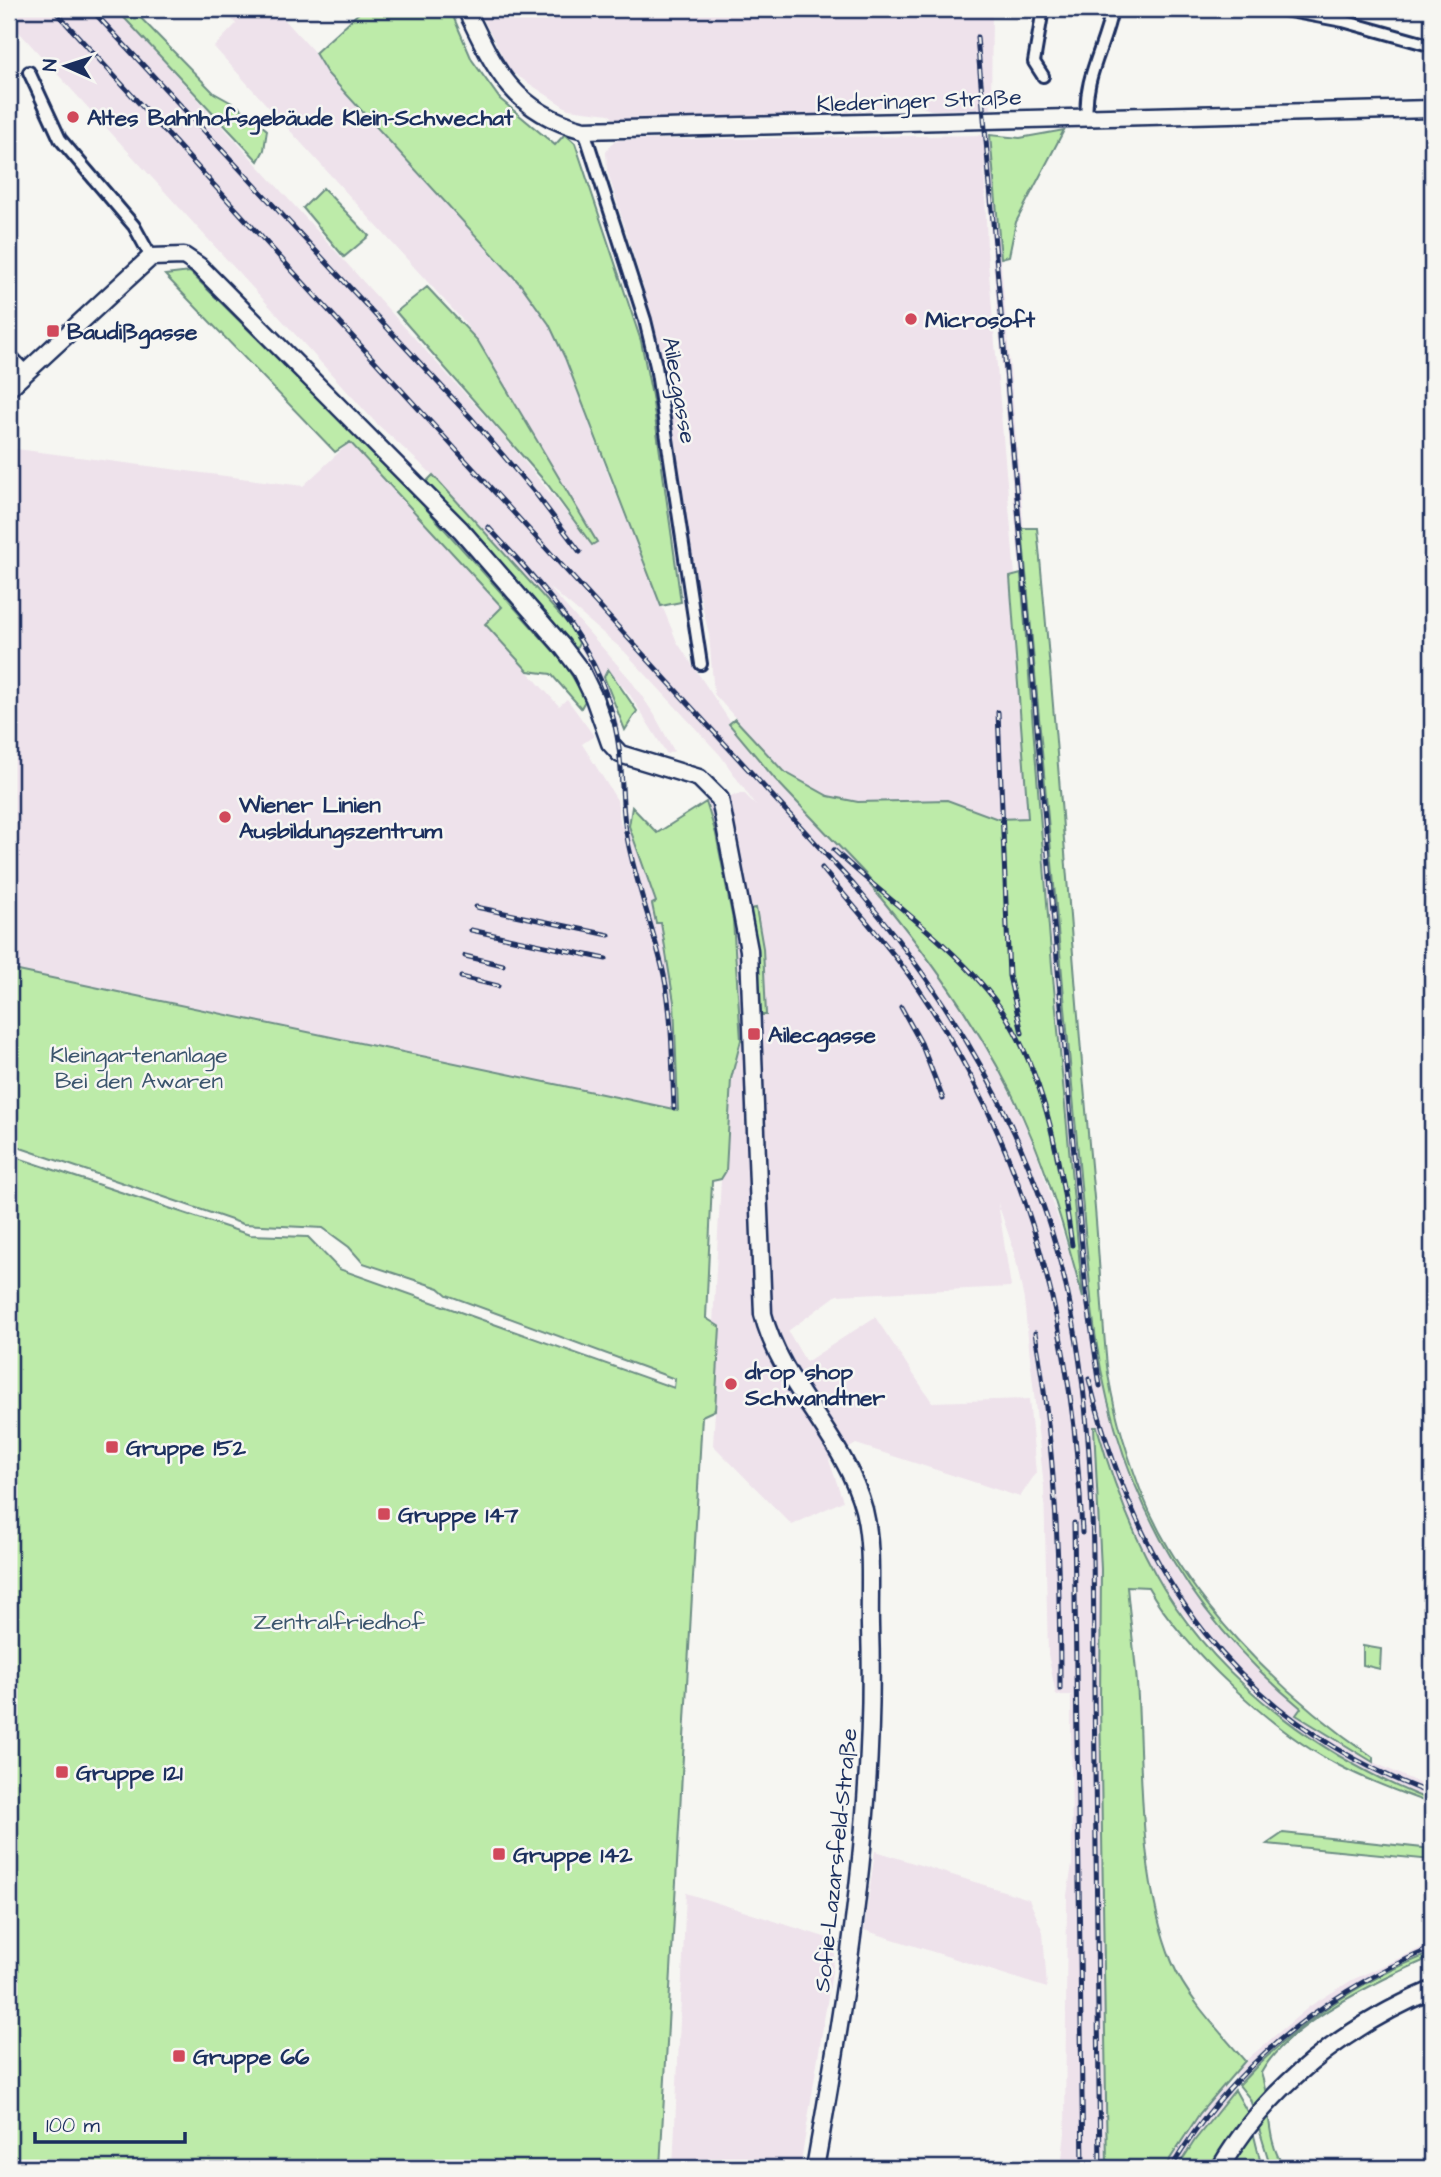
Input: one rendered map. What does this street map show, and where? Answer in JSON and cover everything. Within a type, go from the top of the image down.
[{"type":"street","name":"Klederinger Straße","points":[[466,9],[494,66],[509,88],[543,115],[584,130],[1432,109]]},
{"type":"street","points":[[1043,9],[1034,62],[1043,76]]},
{"type":"street","points":[[1087,118],[1087,85],[1109,28],[1112,9]]},
{"type":"street","points":[[1278,9],[1343,21],[1429,45]]},
{"type":"street","points":[[9,388],[159,256],[60,138],[29,72]]},
{"type":"street","name":"Ailecgasse","points":[[584,130],[645,320],[656,366],[701,664]]},
{"type":"street","name":"Sofie-Lazarsfeld-Straße","points":[[159,256],[184,256],[199,266],[461,530],[581,671],[594,698],[610,744],[620,754],[678,769],[709,785],[720,799],[749,950],[763,1314],[779,1357],[855,1479],[865,1514],[868,1555],[873,1710],[867,1808],[838,2034],[815,2168]]},
{"type":"street","points":[[9,354],[26,372]]},
{"type":"street","points":[[1220,2168],[1269,2102],[1308,2064],[1358,2028],[1432,1990]]},
{"type":"shaded area","points":[[9,9],[116,9],[505,438],[593,545],[465,323],[214,47],[236,24],[223,9],[275,9],[315,53],[327,73],[521,285],[549,324],[565,358],[611,482],[677,642],[749,750],[873,882],[949,986],[999,1070],[1034,1144],[1082,1293],[984,157],[987,250],[1015,576],[1010,578],[1028,818],[998,819],[947,800],[858,802],[828,796],[783,771],[714,694],[709,635],[700,596],[695,595],[643,286],[607,170],[606,152],[612,143],[619,140],[990,135],[1086,1252],[1102,1371],[1126,1459],[1149,1519],[1178,1572],[1218,1627],[1247,1660],[1301,1708],[1296,1715],[1373,1762],[1432,1789],[1432,1801],[1367,1773],[1336,1755],[1275,1711],[1227,1665],[1172,1601],[1150,1564],[1120,1497],[1097,1427],[1094,1427],[1101,1569],[1100,1699],[1107,2168],[1061,2168],[1065,2133],[1067,1895],[1072,1865],[1071,1695],[1056,1695],[1048,1654],[1044,1487],[1024,1300],[1014,1251],[998,1203],[1011,1287],[837,1295],[788,1331],[806,1362],[875,1317],[932,1402],[1029,1399],[1036,1473],[1020,1497],[856,1444],[829,1460],[843,1501],[792,1525],[713,1445],[720,1328],[713,1323],[721,1179],[726,1171],[731,1079],[741,1040],[716,834],[706,802],[745,794],[756,806],[721,756],[624,651],[548,586],[630,679],[654,714],[674,751],[667,754],[630,695],[608,670],[604,677],[619,727],[611,728],[592,670],[569,625],[433,475],[376,423],[9,21]]},
{"type":"shaded area","points":[[478,9],[992,9],[991,109],[931,110],[922,107],[916,96],[888,96],[884,106],[868,111],[780,117],[616,121],[609,114],[568,109],[510,71]]},
{"type":"shaded area","points":[[350,442],[502,608],[485,625],[559,706],[567,699],[594,736],[582,744],[617,800],[621,826],[629,826],[656,903],[656,923],[661,922],[674,1002],[679,1110],[9,969],[9,448],[303,486]]},
{"type":"shaded area","points":[[875,1851],[1029,1899],[1043,1932],[1047,1988],[864,1930]]},
{"type":"shaded area","points":[[686,1893],[837,1941],[800,2168],[673,2168]]},
{"type":"shaded area","points":[[1432,1943],[1432,1953],[1415,1959],[1318,2014],[1279,2045],[1241,2082],[1234,2075],[1245,2061],[1310,2006],[1352,1980]]},
{"type":"shaded area","points":[[1224,2086],[1232,2093],[1177,2168],[1164,2168],[1200,2113]]},
{"type":"green space","points":[[116,9],[132,9],[214,93],[239,107],[267,130],[264,150],[258,161]]},
{"type":"green space","points":[[363,9],[450,9],[472,60],[500,99],[555,145],[565,134],[575,143],[641,341],[652,396],[681,602],[661,606],[565,358],[549,324],[521,285],[327,73],[315,53]]},
{"type":"green space","points":[[1064,130],[1016,222],[1009,256],[1001,258],[990,135],[1020,138]]},
{"type":"green space","points":[[323,188],[369,236],[344,257],[303,208]]},
{"type":"green space","points":[[190,272],[404,484],[564,663],[586,699],[581,708],[551,674],[528,671],[485,624],[502,607],[350,442],[335,452],[165,275]]},
{"type":"green space","points":[[427,287],[478,341],[597,542],[592,545],[548,485],[396,312]]},
{"type":"green space","points":[[433,475],[569,625],[579,643],[576,650],[426,482]]},
{"type":"green space","points":[[1022,528],[1037,528],[1105,1344],[1109,1381],[1120,1428],[1140,1489],[1158,1529],[1207,1604],[1269,1673],[1338,1732],[1373,1757],[1373,1762],[1296,1715],[1301,1708],[1257,1668],[1218,1625],[1184,1579],[1156,1530],[1133,1478],[1114,1424],[1101,1368],[1092,1309]]},
{"type":"green space","points":[[1021,574],[1052,966],[1083,1298],[1035,1145],[983,1041],[918,945],[870,885],[872,881],[775,779],[729,724],[735,719],[783,771],[828,796],[858,802],[947,800],[998,819],[1028,818],[1010,577]]},
{"type":"green space","points":[[608,669],[637,711],[625,730],[604,677]]},
{"type":"green space","name":"Zentralfriedhof","points":[[706,802],[716,834],[733,920],[741,1040],[731,1079],[726,1171],[721,1179],[712,1181],[706,1318],[720,1327],[715,1410],[702,1416],[660,2168],[9,2168],[9,1155],[250,1235],[308,1237],[339,1269],[674,1388],[675,1379],[447,1295],[439,1288],[363,1263],[349,1247],[323,1228],[243,1224],[9,1144],[9,969],[678,1110],[674,1002],[661,923],[656,923],[652,904],[656,902],[629,826],[632,807],[657,833]]},
{"type":"green space","points":[[756,908],[763,948],[766,1015],[761,1015],[751,940],[754,936],[750,909]]},
{"type":"green space","points":[[1094,1427],[1097,1427],[1125,1510],[1153,1570],[1188,1624],[1216,1657],[1247,1688],[1317,1742],[1354,1765],[1432,1801],[1432,1804],[1361,1776],[1313,1751],[1287,1733],[1232,1687],[1207,1662],[1163,1611],[1148,1587],[1127,1586],[1137,1684],[1144,1832],[1154,1900],[1162,1932],[1178,1975],[1205,2014],[1245,2061],[1200,2113],[1164,2168],[1107,2168],[1100,1699],[1101,1569]]},
{"type":"green space","points":[[1363,1646],[1381,1649],[1380,1669],[1363,1665]]},
{"type":"green space","points":[[1283,1833],[1432,1849],[1432,1860],[1267,1844]]},
{"type":"green space","points":[[1432,1953],[1432,1957],[1363,1990],[1314,2020],[1274,2055],[1261,2073],[1274,2146],[1285,2168],[1271,2168],[1250,2099],[1239,2085],[1281,2044],[1328,2007],[1378,1977]]},
{"type":"green space","points":[[1235,2090],[1249,2115],[1261,2164],[1258,2168],[1177,2168],[1195,2140]]},
{"type":"railway","points":[[53,9],[853,884],[940,999],[989,1081],[1010,1124],[1046,1214],[1063,1272],[1075,1330],[1089,1449],[1093,1570],[1100,2168]]},
{"type":"railway","points":[[91,9],[472,419],[536,494],[580,552]]},
{"type":"railway","points":[[977,37],[1086,1292],[1100,1386]]},
{"type":"railway","points":[[488,527],[531,574],[569,622],[599,676],[610,705],[619,749],[628,842],[667,991],[674,1108]]},
{"type":"railway","points":[[998,712],[1009,976],[1022,1033]]},
{"type":"railway","points":[[834,850],[952,952],[987,990],[1007,1017],[1023,1047],[1046,1112],[1062,1179],[1072,1245]]},
{"type":"railway","points":[[822,868],[884,942],[918,988],[957,1051],[990,1116],[1017,1181],[1039,1248],[1069,1387],[1082,1533]]},
{"type":"railway","points":[[476,907],[609,935]]},
{"type":"railway","points":[[471,930],[606,959]]},
{"type":"railway","points":[[465,956],[503,965]]},
{"type":"railway","points":[[461,977],[498,986]]},
{"type":"railway","points":[[901,1007],[921,1043],[943,1099]]},
{"type":"railway","points":[[1035,1333],[1052,1466],[1059,1600],[1060,1689]]},
{"type":"railway","points":[[1089,1379],[1110,1451],[1136,1517],[1167,1578],[1205,1633],[1250,1683],[1303,1726],[1363,1763],[1432,1794]]},
{"type":"railway","points":[[1074,1523],[1083,2168]]},
{"type":"railway","points":[[1171,2168],[1222,2097],[1284,2037],[1354,1987],[1432,1948]]},
{"type":"place","name":"Altes Bahnhofsgebäude Klein-Schwechat","points":[[73,117]]},
{"type":"place","name":"Microsoft","points":[[911,319]]},
{"type":"place","name":"Baudißgasse","points":[[53,331]]},
{"type":"place","name":"Wiener Linien Ausbildungszentrum","points":[[225,817]]},
{"type":"place","name":"Ailecgasse","points":[[754,1034]]},
{"type":"place","name":"drop shop Schwandtner","points":[[731,1384]]},
{"type":"place","name":"Gruppe 152","points":[[112,1447]]},
{"type":"place","name":"Gruppe 147","points":[[384,1514]]},
{"type":"place","name":"Gruppe 121","points":[[62,1772]]},
{"type":"place","name":"Gruppe 142","points":[[499,1854]]},
{"type":"place","name":"Gruppe 66","points":[[179,2056]]},
{"type":"park label","name":"Kleingartenanlage Bei den Awaren","points":[[139,1067]]}]
